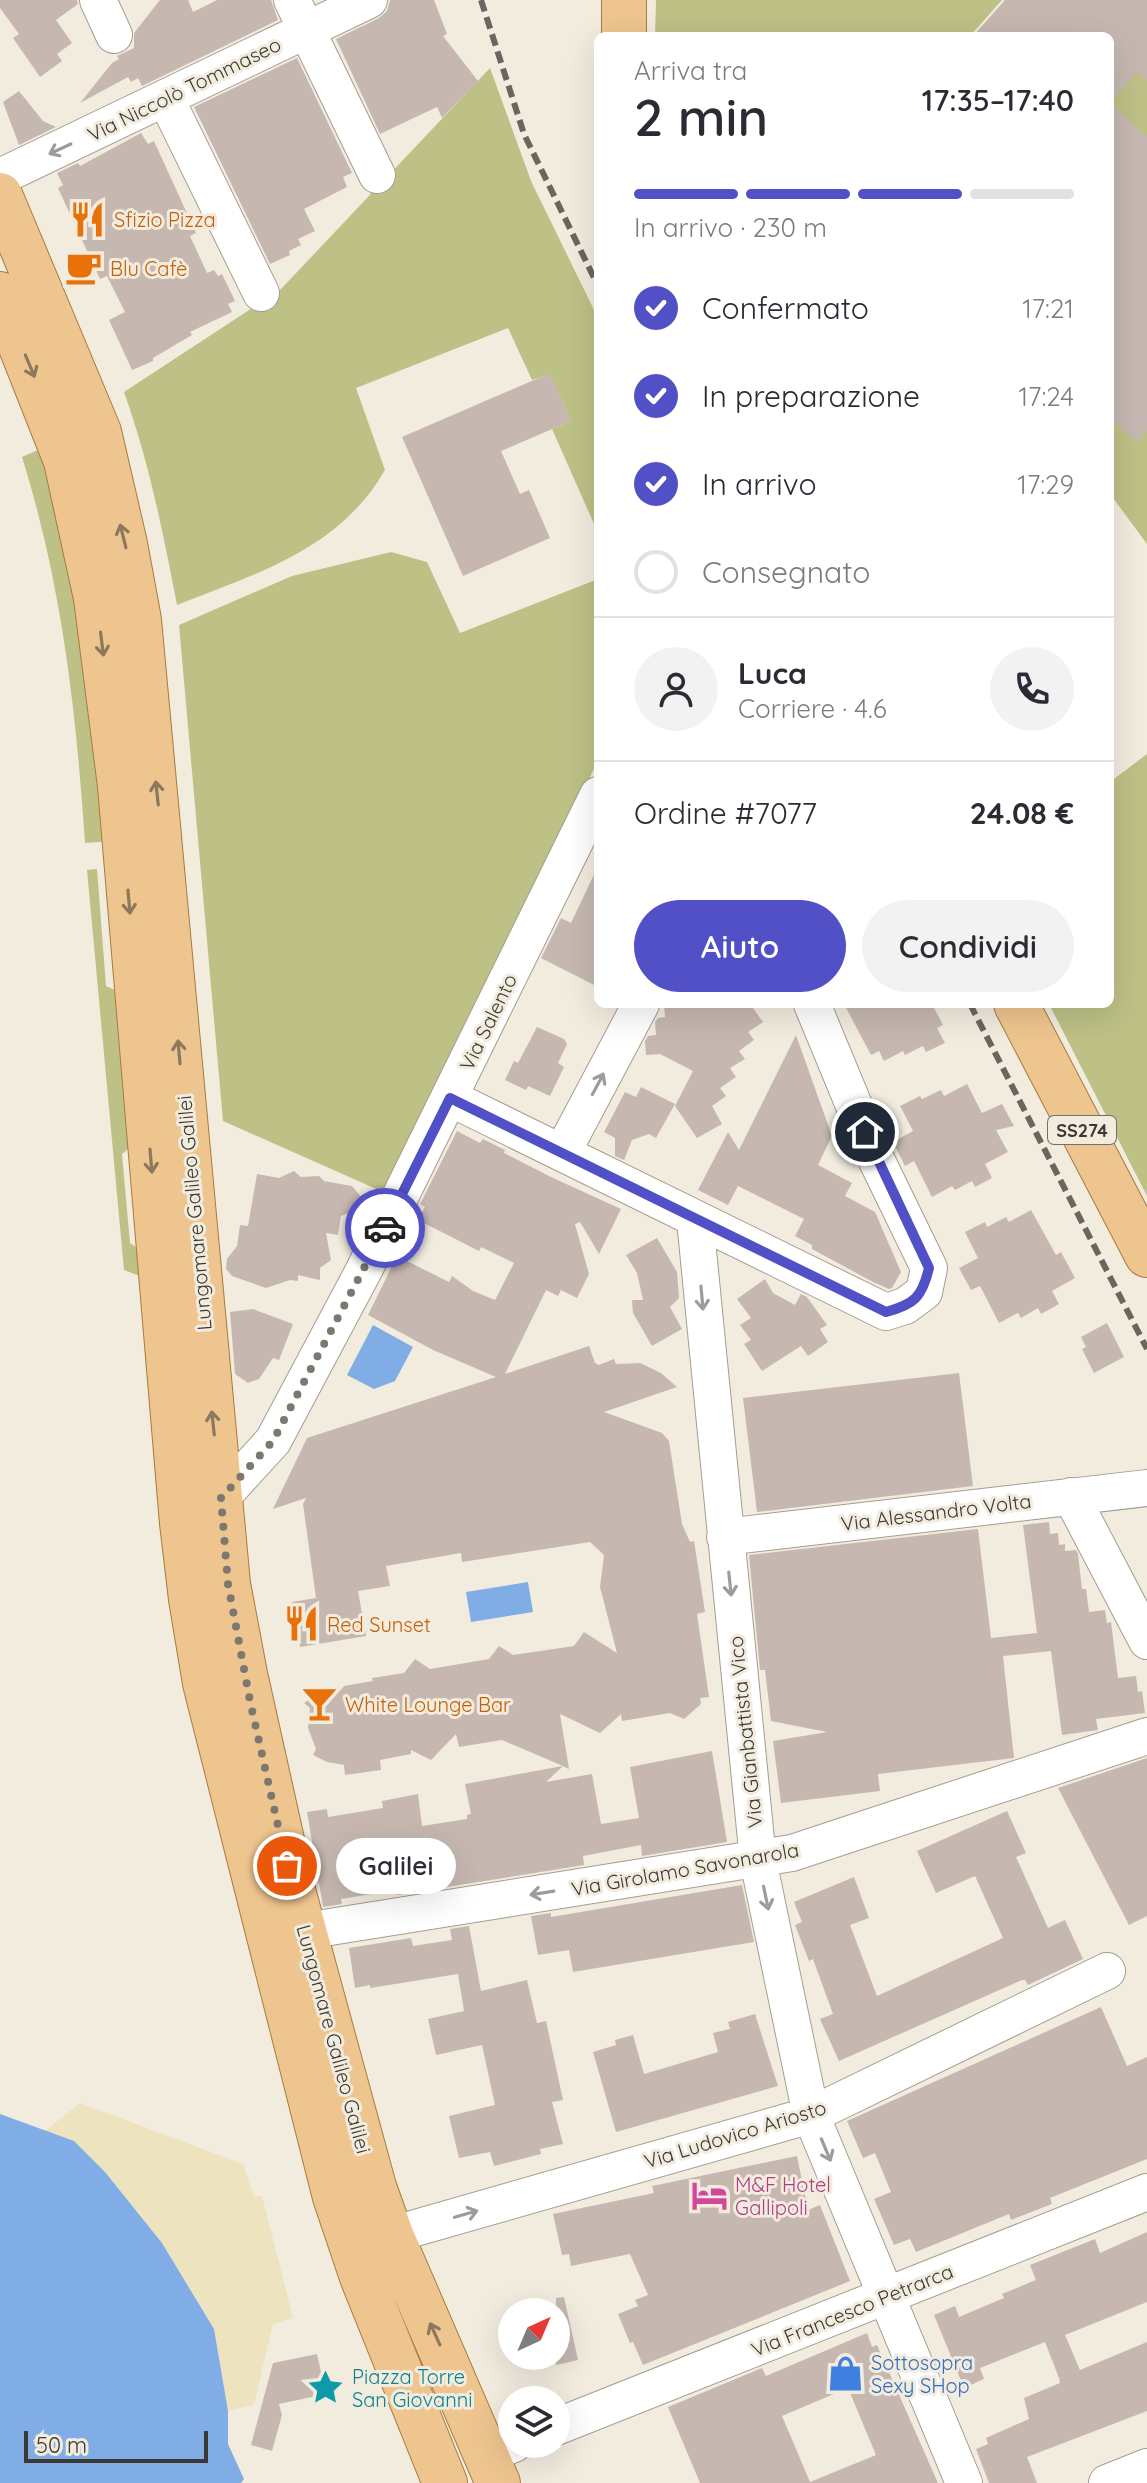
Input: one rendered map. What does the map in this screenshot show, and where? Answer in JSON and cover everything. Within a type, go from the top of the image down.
[{"type":"main road","points":[[624,0],[624,32]]},
{"type":"main road","name":"Lungomare Galileo Galilei","points":[[0,195],[99,432],[139,620],[202,1500],[191,1599],[205,1683],[287,1934],[335,2197],[371,2240]]},
{"type":"main road","name":"Lungomare Galileo Galilei","points":[[0,294],[66,461],[96,598],[202,1500]]},
{"type":"main road","name":"SS274","points":[[1018,1008],[1147,1255]]},
{"type":"main road","points":[[371,2240],[499,2461],[442,2477],[371,2240]]},
{"type":"street","points":[[98,0],[114,35]]},
{"type":"street","name":"Via Niccolò Tommaseo","points":[[0,177],[166,99],[299,15],[369,0]]},
{"type":"street","points":[[299,15],[377,175]]},
{"type":"street","points":[[166,99],[261,293]]},
{"type":"street","name":"Via Salento","points":[[202,1500],[273,1441],[364,1270],[594,803]]},
{"type":"street","points":[[562,1153],[639,1008]]},
{"type":"street","points":[[450,1098],[886,1312],[905,1306],[924,1292],[929,1268],[877,1161],[814,1008]]},
{"type":"street","name":"Via Gianbattista Vico","points":[[695,1220],[758,1860],[811,2115],[964,2483]]},
{"type":"street","name":"Via Alessandro Volta","points":[[725,1537],[1147,1488]]},
{"type":"street","points":[[1071,1496],[1147,1641]]},
{"type":"street","name":"Via Girolamo Savonarola","points":[[287,1934],[792,1853],[1147,1736]]},
{"type":"street","name":"Via Ludovico Ariosto","points":[[371,2240],[811,2115],[1107,1971]]},
{"type":"street","name":"Via Francesco Petrarca","points":[[570,2421],[1147,2192]]},
{"type":"street","points":[[1107,2483],[1147,2467]]},
{"type":"green space","points":[[656,0],[1002,0],[974,32],[655,32]]},
{"type":"green space","points":[[1147,0],[1147,544],[1114,499],[1114,32],[994,32]]},
{"type":"green space","points":[[490,68],[531,181],[594,310],[594,524],[552,429],[571,421],[550,374],[532,380],[508,328],[356,388],[385,470],[366,497],[344,520],[294,556],[177,605],[148,471],[124,392],[281,289]]},
{"type":"green space","points":[[47,446],[75,556],[111,841],[85,843],[65,648],[47,553],[22,457]]},
{"type":"green space","points":[[391,552],[427,562],[460,633],[594,581],[594,769],[383,1192],[223,1121],[179,625],[292,576]]},
{"type":"green space","points":[[1147,754],[1147,1196],[1051,1008],[1114,1008],[1114,779]]},
{"type":"green space","points":[[97,869],[106,986],[124,994],[137,1142],[122,1154],[130,1243],[145,1253],[150,1280],[124,1270],[87,870]]},
{"type":"sand","points":[[80,2103],[243,2164],[254,2197],[262,2196],[293,2318],[273,2324],[254,2405],[228,2411],[214,2329],[162,2243],[105,2172],[45,2131]]},
{"type":"water","points":[[373,1325],[413,1347],[395,1381],[374,1389],[347,1375]]},
{"type":"water","points":[[528,1582],[533,1612],[471,1622],[466,1592]]},
{"type":"water","points":[[0,2114],[74,2141],[105,2172],[162,2243],[214,2329],[228,2411],[228,2444],[244,2479],[241,2483],[0,2483]]},
{"type":"building","points":[[0,0],[77,0],[78,4],[56,20],[72,43],[57,54],[62,61],[40,77],[13,38],[19,34],[0,8]]},
{"type":"building","points":[[160,0],[188,0],[193,12],[217,0],[271,0],[278,20],[142,86],[138,78],[131,82],[128,77],[80,103],[112,63],[119,59],[117,56],[134,48],[134,33]]},
{"type":"building","points":[[390,0],[434,0],[447,34],[443,36],[478,81],[442,118],[437,107],[380,134],[336,39],[379,18],[387,11]]},
{"type":"building","points":[[1005,0],[1147,0],[1147,81],[1137,72],[1114,98],[1114,32],[977,32]]},
{"type":"building","points":[[297,58],[352,173],[343,177],[347,187],[304,209],[315,231],[298,239],[301,245],[289,251],[290,255],[270,264],[194,107]]},
{"type":"building","points":[[19,91],[43,121],[56,127],[19,145],[3,102]]},
{"type":"building","points":[[1114,107],[1147,137],[1147,430],[1136,442],[1114,422]]},
{"type":"building","points":[[141,133],[148,144],[154,141],[196,233],[190,236],[207,273],[214,270],[218,276],[222,274],[235,301],[228,304],[232,312],[190,332],[192,335],[153,358],[153,361],[132,370],[109,320],[125,312],[107,276],[100,279],[58,188],[63,185],[57,173],[78,163],[80,166]]},
{"type":"building","points":[[550,373],[571,421],[501,451],[520,494],[529,490],[550,538],[463,576],[402,437]]},
{"type":"building","points":[[594,874],[594,985],[541,958],[561,918],[571,923]]},
{"type":"building","points":[[664,1008],[753,1008],[763,1022],[748,1032],[754,1040],[739,1051],[745,1059],[730,1068],[736,1077],[720,1088],[726,1096],[712,1106],[722,1124],[697,1138],[675,1106],[693,1071],[660,1054],[646,1055],[645,1041],[648,1036],[656,1035],[655,1022],[658,1018],[665,1017]]},
{"type":"building","points":[[846,1008],[934,1008],[943,1025],[937,1028],[945,1043],[926,1052],[923,1046],[905,1055],[903,1051],[884,1061],[879,1051],[871,1055]]},
{"type":"building","points":[[537,1027],[564,1039],[567,1044],[558,1063],[564,1067],[550,1096],[505,1080]]},
{"type":"building","points":[[796,1035],[832,1136],[818,1165],[852,1183],[845,1196],[875,1212],[901,1272],[892,1288],[873,1282],[812,1249],[812,1245],[795,1236],[804,1219],[738,1186],[728,1205],[698,1190],[728,1132],[739,1150]]},
{"type":"building","points":[[967,1084],[982,1113],[1002,1104],[1014,1126],[996,1130],[1008,1152],[985,1164],[992,1178],[975,1187],[972,1181],[955,1190],[952,1186],[932,1197],[914,1161],[905,1166],[893,1142],[913,1131],[900,1106],[941,1090],[944,1096]]},
{"type":"building","points":[[641,1087],[675,1104],[656,1138],[649,1134],[632,1140],[624,1160],[615,1156],[615,1138],[604,1132],[625,1092],[636,1097]]},
{"type":"building","points":[[457,1131],[480,1143],[483,1139],[551,1177],[621,1209],[599,1254],[580,1222],[575,1224],[589,1274],[577,1298],[561,1290],[558,1296],[546,1290],[505,1374],[589,1346],[595,1363],[599,1365],[614,1359],[616,1364],[640,1363],[661,1373],[677,1387],[604,1412],[662,1433],[669,1441],[682,1524],[690,1542],[694,1541],[705,1612],[697,1614],[709,1697],[700,1698],[701,1704],[684,1719],[670,1713],[622,1721],[621,1714],[600,1733],[560,1714],[569,1769],[502,1740],[459,1747],[456,1734],[431,1760],[411,1750],[411,1754],[380,1760],[381,1770],[345,1775],[344,1765],[313,1755],[316,1749],[308,1728],[310,1708],[304,1703],[326,1689],[404,1673],[415,1659],[430,1669],[489,1659],[499,1646],[513,1655],[574,1646],[584,1632],[617,1653],[600,1587],[604,1555],[590,1542],[462,1562],[461,1553],[386,1566],[390,1586],[358,1591],[366,1636],[300,1647],[292,1602],[316,1598],[303,1504],[306,1498],[273,1509],[307,1438],[496,1377],[433,1350],[368,1315],[397,1256],[449,1282],[452,1276],[473,1291],[495,1300],[514,1263],[481,1247],[479,1251],[418,1220],[425,1207],[420,1204]]},
{"type":"building","points":[[294,1171],[301,1177],[319,1176],[324,1181],[352,1186],[362,1198],[360,1208],[341,1216],[338,1235],[326,1233],[331,1260],[320,1268],[320,1280],[298,1275],[298,1281],[290,1280],[266,1288],[232,1276],[226,1269],[227,1259],[237,1246],[240,1225],[248,1226],[257,1174],[279,1178]]},
{"type":"building","points":[[1031,1210],[1056,1255],[1061,1252],[1075,1278],[1052,1291],[1059,1304],[1041,1314],[1038,1308],[1021,1318],[1018,1313],[999,1323],[980,1286],[971,1290],[959,1268],[978,1258],[965,1232],[985,1222],[987,1227],[1006,1217],[1009,1222]]},
{"type":"building","points":[[657,1238],[677,1272],[679,1298],[670,1307],[682,1329],[652,1346],[633,1313],[632,1300],[643,1300],[637,1273],[626,1255]]},
{"type":"building","points":[[765,1279],[773,1293],[795,1305],[801,1294],[807,1297],[827,1325],[820,1329],[828,1342],[808,1356],[801,1346],[762,1371],[744,1344],[751,1340],[740,1325],[751,1318],[737,1299]]},
{"type":"building","points":[[253,1309],[293,1324],[279,1360],[273,1358],[259,1379],[248,1383],[235,1374],[230,1312]]},
{"type":"building","points":[[1107,1323],[1124,1357],[1094,1373],[1082,1349],[1086,1347],[1081,1337]]},
{"type":"building","points":[[959,1373],[973,1486],[757,1512],[743,1398]]},
{"type":"building","points":[[1049,1522],[1050,1534],[1058,1533],[1059,1545],[1065,1544],[1065,1551],[1076,1550],[1089,1612],[1105,1610],[1107,1623],[1111,1622],[1118,1678],[1136,1676],[1145,1713],[1096,1719],[1098,1730],[1062,1735],[1051,1651],[1003,1656],[1014,1758],[878,1774],[880,1791],[781,1803],[773,1741],[827,1732],[771,1721],[765,1670],[760,1670],[749,1555],[978,1529],[991,1638],[1037,1633],[1023,1525]]},
{"type":"building","points":[[712,1751],[727,1842],[642,1856],[641,1845],[583,1856],[584,1865],[447,1887],[433,1886],[434,1889],[397,1895],[396,1890],[341,1899],[342,1904],[323,1907],[307,1812],[327,1809],[328,1817],[383,1808],[382,1801],[418,1794],[422,1826],[467,1819],[467,1815],[471,1814],[465,1784],[563,1766],[546,1782],[592,1774],[601,1824],[639,1818],[630,1767]]},
{"type":"building","points":[[1147,1758],[1147,1916],[1129,1925],[1058,1788]]},
{"type":"building","points":[[1007,1811],[1026,1853],[1016,1857],[1048,1928],[1065,1920],[1083,1959],[1028,1985],[1022,1980],[839,2061],[820,2019],[833,2014],[813,1959],[809,1961],[795,1925],[802,1922],[794,1902],[854,1877],[869,1918],[850,1925],[877,1996],[1003,1938],[975,1876],[936,1893],[917,1851]]},
{"type":"building","points":[[742,1885],[754,1942],[573,1972],[569,1950],[538,1955],[531,1916],[551,1913],[551,1917]]},
{"type":"building","points":[[469,1926],[481,1991],[527,1980],[537,2023],[546,2021],[563,2100],[552,2102],[563,2144],[540,2149],[541,2154],[494,2166],[490,2152],[459,2158],[449,2116],[495,2105],[482,2045],[436,2055],[428,2019],[464,2011],[458,1974],[355,1988],[349,1948],[411,1938],[413,1946],[452,1940],[450,1929]]},
{"type":"building","points":[[1101,2007],[1127,2066],[1147,2057],[1147,2159],[1050,2198],[1052,2204],[1011,2220],[1009,2214],[916,2252],[910,2239],[894,2245],[874,2199],[891,2192],[875,2153],[863,2158],[847,2121]]},
{"type":"building","points":[[755,2014],[778,2086],[616,2132],[593,2052],[616,2045],[615,2040],[633,2035],[644,2074],[718,2052],[713,2033],[730,2029],[728,2022]]},
{"type":"building","points":[[797,2156],[808,2210],[820,2205],[850,2281],[643,2365],[618,2314],[638,2306],[635,2300],[648,2295],[630,2254],[571,2266],[569,2254],[562,2255],[553,2214],[654,2193],[652,2186]]},
{"type":"building","points":[[1147,2232],[1147,2302],[1065,2335],[1080,2370],[1147,2342],[1147,2411],[1027,2457],[1037,2483],[989,2483],[976,2449],[988,2444],[986,2438],[1029,2419],[1024,2398],[1060,2383],[1059,2378],[1045,2342],[980,2368],[984,2379],[964,2388],[934,2315],[955,2306],[959,2317],[1004,2298],[1002,2294],[1036,2280],[1030,2265],[1095,2239],[1100,2253]]},
{"type":"building","points":[[570,2324],[578,2360],[570,2362]]},
{"type":"building","points":[[867,2333],[872,2347],[877,2345],[938,2483],[700,2483],[668,2407],[762,2368],[766,2376]],"holes":[[[848,2388],[876,2455],[810,2482],[782,2416]]]},
{"type":"building","points":[[317,2354],[326,2394],[279,2404],[282,2415],[272,2451],[251,2445],[273,2363]]},
{"type":"railway","points":[[481,0],[524,134],[594,278]]},
{"type":"railway","points":[[972,1008],[1147,1349]]},
{"type":"way so far","points":[[287,1866],[267,1783],[228,1584],[221,1498],[273,1441],[385,1228]]},
{"type":"place","name":"Sfizio Pizza","points":[[88,219]]},
{"type":"place","name":"Blu Cafè","points":[[84,268]]},
{"type":"place","name":"Red Sunset","points":[[301,1624]]},
{"type":"place","name":"White Lounge Bar","points":[[319,1704]]},
{"type":"place","name":"Galilei","points":[[287,1866]]},
{"type":"place","name":"M&F Hotel Gallipoli","points":[[709,2195]]},
{"type":"place","name":"Sottosopra Sexy SHop","points":[[845,2373]]},
{"type":"place","name":"Piazza Torre San Giovanni","points":[[326,2387]]},
{"type":"route","points":[[385,1228],[450,1098],[886,1312],[905,1306],[924,1292],[929,1268],[865,1132]]}]
